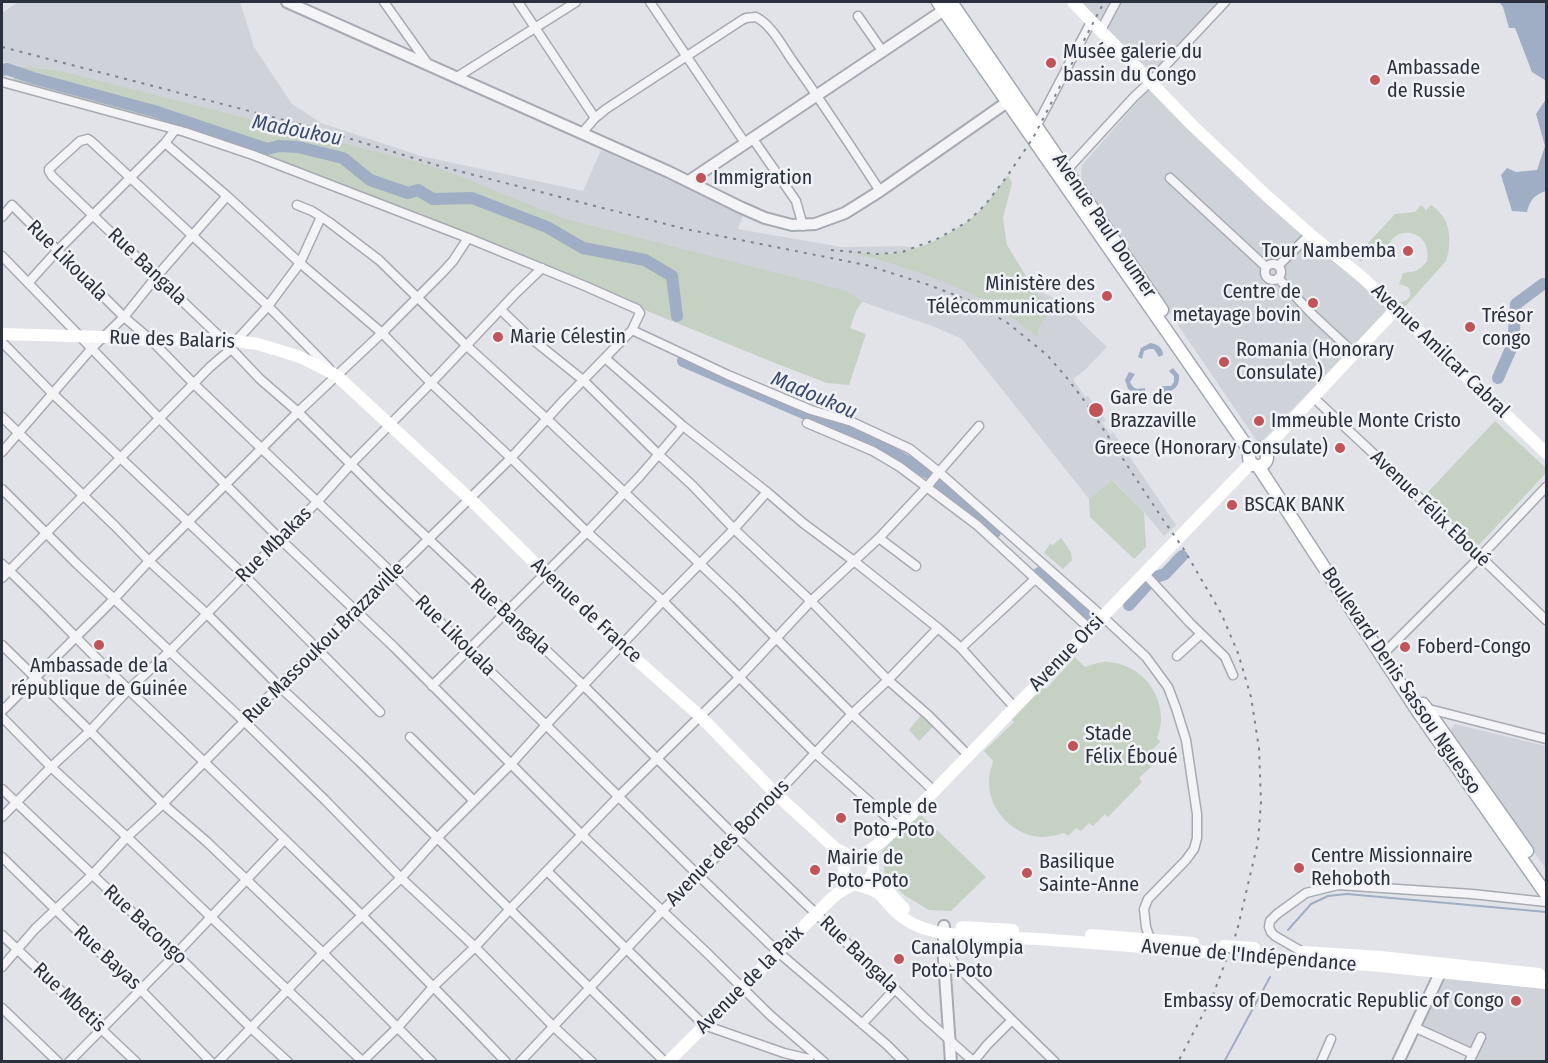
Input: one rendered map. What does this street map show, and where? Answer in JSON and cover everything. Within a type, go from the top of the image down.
[{"type":"main road","name":"Avenue Amilcar Cabral","points":[[1073,2],[1191,125],[1310,234],[1363,278],[1546,453]]},
{"type":"main road","name":"Avenue Paul Doumer","points":[[948,4],[1136,280],[1187,349],[1257,457]]},
{"type":"main road","name":"Avenue Orsi","points":[[858,864],[1015,708],[1314,398],[1396,309]]},
{"type":"main road","name":"Rue des Balaris","points":[[2,334],[151,340],[222,339],[233,345],[257,344],[300,357],[336,375]]},
{"type":"main road","name":"Avenue de France","points":[[336,375],[470,499],[621,646],[700,716],[776,795],[835,848],[858,864]]},
{"type":"main road","name":"Boulevard Denis Sassou Nguesso","points":[[1257,457],[1420,708],[1546,879]]},
{"type":"main road","name":"Boulevard Denis Sassou Nguesso","points":[[1436,730],[1546,894]]},
{"type":"main road","name":"Avenue de l'Indépendance","points":[[858,864],[911,915],[947,930],[1054,940],[1254,952],[1546,975]]},
{"type":"main road","points":[[857,884],[849,881],[845,876],[858,864]]},
{"type":"main road","points":[[831,899],[838,893],[857,884],[866,883],[870,879],[858,864]]},
{"type":"main road","points":[[831,899],[858,864]]},
{"type":"main road","name":"Avenue de l'Indépendance","points":[[857,884],[878,893],[908,921],[931,931],[1150,939],[1223,950]]},
{"type":"main road","name":"Avenue de la Paix","points":[[667,1062],[831,899]]},
{"type":"main road","name":"Avenue de l'Indépendance","points":[[1254,952],[1301,951],[1546,983]]},
{"type":"street","points":[[287,2],[779,223],[803,226],[845,213],[1012,99]]},
{"type":"street","points":[[384,2],[428,65]]},
{"type":"street","points":[[518,2],[595,118]]},
{"type":"street","points":[[457,77],[576,2]]},
{"type":"street","points":[[650,2],[749,141],[796,201],[803,226]]},
{"type":"street","points":[[1101,30],[1116,2]]},
{"type":"street","points":[[1063,174],[1225,2]]},
{"type":"street","name":"Avenue Paul Doumer","points":[[689,181],[883,52],[948,4]]},
{"type":"street","points":[[858,16],[883,52]]},
{"type":"street","points":[[582,133],[606,109],[742,20],[756,17],[768,26],[880,191]]},
{"type":"street","points":[[1034,131],[1092,20]]},
{"type":"street","points":[[2,82],[175,130],[253,155],[542,268]]},
{"type":"street","points":[[28,283],[175,130]]},
{"type":"street","name":"Rue Bangala","points":[[130,178],[88,139],[80,141],[51,166],[49,171],[222,339]]},
{"type":"street","points":[[165,143],[382,333],[586,532],[663,601],[815,753],[897,827]]},
{"type":"street","points":[[130,178],[268,306],[336,375]]},
{"type":"street","points":[[1170,178],[1266,267]]},
{"type":"street","points":[[2,452],[92,348],[124,317],[227,196]]},
{"type":"street","name":"Rue Likouala","points":[[2,217],[12,205],[124,317],[151,340],[393,574],[778,952],[904,1062]]},
{"type":"street","points":[[297,205],[321,217],[365,249],[736,598],[852,714],[934,791]]},
{"type":"street","points":[[2,578],[233,345],[268,306],[300,263],[321,217]]},
{"type":"street","points":[[1278,266],[1310,234]]},
{"type":"street","points":[[2,711],[298,412],[382,333],[453,261],[468,238]]},
{"type":"street","points":[[2,256],[279,538],[742,989],[824,1062]]},
{"type":"street","points":[[1266,267],[1271,264],[1278,266]]},
{"type":"street","points":[[1266,267],[1266,276],[1272,280],[1278,278],[1281,273],[1278,266]]},
{"type":"street","name":"Rue Mbakas","points":[[2,817],[317,502],[351,464],[542,268]]},
{"type":"street","name":"Rue Massoukou Brazzaville","points":[[2,967],[35,929],[92,875],[127,837],[512,458],[632,330],[640,313],[637,309],[542,268]]},
{"type":"street","points":[[1278,278],[1355,354]]},
{"type":"street","points":[[501,310],[527,335],[583,380],[692,485],[734,529],[811,601],[888,680],[928,715],[968,755]]},
{"type":"street","points":[[632,330],[728,375],[811,410],[852,422],[910,449],[939,472],[1146,657],[1168,687],[1186,740],[1197,814],[1197,838],[1194,849],[1148,899],[1144,909],[1150,939]]},
{"type":"street","points":[[2,342],[52,393],[244,575],[380,712]]},
{"type":"street","name":"Rue Bangala","points":[[233,345],[260,379],[298,412],[429,540],[584,686],[736,837],[895,989],[974,1061]]},
{"type":"street","points":[[605,358],[683,426],[938,628],[961,648],[1015,708]]},
{"type":"street","name":"Avenue Félix Eboué","points":[[1314,398],[1546,620]]},
{"type":"street","points":[[2,417],[667,1062]]},
{"type":"street","points":[[807,423],[873,451],[900,466],[977,525],[1090,629]]},
{"type":"street","points":[[432,686],[546,574],[683,426]]},
{"type":"street","points":[[2,717],[51,767],[362,1061],[398,1027],[434,986],[475,947],[619,796],[739,678],[811,601],[879,538],[927,488],[979,426]]},
{"type":"street","points":[[1385,652],[1546,487]]},
{"type":"street","points":[[2,489],[114,599],[245,722],[401,878],[592,1062]]},
{"type":"street","points":[[218,1062],[511,764],[767,492]]},
{"type":"street","points":[[879,538],[916,566]]},
{"type":"street","points":[[2,564],[129,690],[363,915],[506,1062]]},
{"type":"street","points":[[1144,573],[1225,657],[1233,675]]},
{"type":"street","points":[[961,648],[1035,579]]},
{"type":"street","name":"Avenue des Bornous","points":[[520,1062],[662,911],[938,628]]},
{"type":"street","points":[[1177,656],[1201,634]]},
{"type":"street","points":[[2,645],[163,804],[207,842],[323,953],[432,1062]]},
{"type":"street","points":[[1420,708],[1546,739]]},
{"type":"street","points":[[1436,730],[1455,717]]},
{"type":"street","points":[[410,737],[474,801]]},
{"type":"street","name":"Rue Bacongo","points":[[2,789],[288,1062]]},
{"type":"street","points":[[69,1062],[284,840]]},
{"type":"street","name":"Rue Bayas","points":[[2,857],[140,989],[211,1062]]},
{"type":"street","points":[[547,871],[704,1025],[809,1060],[808,1049]]},
{"type":"street","points":[[1301,951],[1275,936],[1269,927],[1270,921],[1306,893],[1329,886],[1356,885],[1546,902]]},
{"type":"street","points":[[947,930],[945,968],[951,1062]]},
{"type":"street","name":"Rue Mbetis","points":[[2,935],[136,1062]]},
{"type":"street","points":[[946,950],[955,964],[1055,1062]]},
{"type":"street","points":[[1398,1062],[1443,968]]},
{"type":"street","points":[[862,1024],[895,989]]},
{"type":"street","points":[[2,1008],[58,1062]]},
{"type":"street","points":[[974,1061],[1012,1020]]},
{"type":"street","points":[[1414,1027],[1471,1058],[1481,1036]]},
{"type":"street","points":[[1321,1062],[1331,1039]]},
{"type":"shaded area","points":[[18,2],[240,2],[254,47],[292,104],[321,123],[421,156],[583,191],[601,150],[744,213],[738,229],[842,247],[904,246],[967,254],[1058,300],[1107,347],[1073,379],[1085,397],[1088,396],[1106,420],[1102,423],[1110,434],[1113,432],[1176,525],[1164,536],[1113,480],[1089,499],[962,339],[935,327],[848,297],[618,241],[61,71],[19,66],[2,61],[2,13]]},
{"type":"shaded area","points":[[1079,2],[1229,2],[1158,79]]},
{"type":"shaded area","points":[[1150,88],[1389,309],[1259,444],[1081,183],[1082,165]]},
{"type":"shaded area","points":[[1455,724],[1546,746],[1546,869],[1449,732]]},
{"type":"shaded area","points":[[1446,978],[1546,989],[1546,1061],[1473,1061],[1477,1054],[1421,1025]]},
{"type":"green space","points":[[19,66],[61,71],[429,165],[562,218],[847,291],[862,302],[850,328],[866,334],[849,385],[827,383],[775,363],[468,238],[286,167],[12,82]]},
{"type":"green space","points":[[1008,175],[1012,183],[1003,218],[1007,245],[1037,294],[1053,308],[1038,330],[1039,338],[997,307],[951,284],[851,252],[896,253],[936,240],[959,227],[978,212]]},
{"type":"green space","points":[[1421,205],[1426,210],[1431,205],[1444,218],[1449,235],[1448,252],[1446,261],[1404,308],[1399,302],[1407,299],[1410,293],[1408,287],[1399,284],[1403,273],[1422,267],[1427,261],[1427,249],[1422,240],[1416,235],[1399,234],[1392,239],[1389,258],[1379,260],[1375,255],[1369,253],[1364,256],[1362,262],[1356,256],[1395,214],[1415,212]]},
{"type":"green space","points":[[1495,421],[1546,468],[1546,473],[1478,546],[1426,494]]},
{"type":"green space","points":[[1112,480],[1144,512],[1146,547],[1134,559],[1090,517],[1089,499]]},
{"type":"green space","points":[[1061,538],[1071,552],[1072,560],[1063,569],[1044,553],[1050,544],[1053,545]]},
{"type":"green space","name":"Stade Félix Éboué","points":[[1075,657],[1085,667],[1102,662],[1119,664],[1138,673],[1146,680],[1160,708],[1161,721],[1157,738],[1160,742],[1153,749],[1156,754],[1149,761],[1153,765],[1139,778],[1142,782],[1108,817],[1105,814],[1093,826],[1089,823],[1081,831],[1076,828],[1068,836],[1064,833],[1044,837],[1031,835],[1012,826],[997,810],[992,801],[989,778],[993,761],[984,751],[1014,722],[1010,718],[1041,686],[1046,689]]},
{"type":"green space","points":[[922,714],[934,726],[919,741],[909,730]]},
{"type":"green space","points":[[919,813],[986,877],[951,911],[929,910],[904,895],[885,876],[882,851]]},
{"type":"water","points":[[1499,2],[1546,2],[1546,81],[1532,72],[1515,28],[1509,28],[1503,7]]},
{"type":"water","points":[[1546,99],[1546,191],[1533,198],[1527,212],[1512,211],[1501,175],[1507,168],[1516,172],[1537,170],[1545,146],[1536,114]]},
{"type":"water","points":[[1150,343],[1159,346],[1163,355],[1159,357],[1154,349],[1149,349],[1144,351],[1142,359],[1138,357],[1141,348]]},
{"type":"water","points":[[1173,368],[1179,375],[1176,388],[1163,392],[1162,386],[1171,386],[1174,382],[1174,376],[1169,371]]},
{"type":"water","points":[[1129,372],[1135,374],[1130,382],[1133,387],[1145,388],[1141,394],[1128,389],[1125,380]]},
{"type":"waterway","name":"Madoukou","points":[[2,70],[7,69],[154,111],[267,149],[279,146],[298,147],[343,158],[370,180],[408,193],[418,190],[433,199],[472,198],[547,227],[583,248],[645,260],[672,276],[677,316]]},
{"type":"waterway","name":"Madoukou","points":[[1498,378],[1513,344],[1516,304],[1543,284]]},
{"type":"waterway","name":"Madoukou","points":[[683,361],[880,446],[928,473]]},
{"type":"waterway","name":"Madoukou","points":[[939,483],[995,532]]},
{"type":"waterway","name":"Madoukou","points":[[1153,578],[1165,574],[1182,556]]},
{"type":"waterway","name":"Madoukou","points":[[1039,573],[1088,614]]},
{"type":"waterway","name":"Madoukou","points":[[1129,605],[1147,585]]},
{"type":"waterway","points":[[1288,930],[1311,904],[1328,896],[1347,894],[1546,912]]},
{"type":"waterway","points":[[1224,1062],[1270,977]]},
{"type":"railway","points":[[831,250],[877,254],[902,252],[937,239],[967,222],[985,205],[1033,138],[1104,2]]},
{"type":"railway","points":[[2,47],[315,128],[443,167],[685,229],[866,265],[971,301],[1009,324],[1047,355],[1086,403],[1183,548],[1221,613],[1238,653],[1251,697],[1259,748],[1261,802],[1258,842],[1237,931],[1213,995],[1178,1062]]},
{"type":"place","name":"Musée galerie du bassin du Congo","points":[[1051,63]]},
{"type":"place","name":"Ambassade de Russie","points":[[1375,80]]},
{"type":"place","name":"Immigration","points":[[701,178]]},
{"type":"place","name":"Tour Nambemba","points":[[1408,251]]},
{"type":"place","name":"Ministère des Télécommunications","points":[[1107,296]]},
{"type":"place","name":"Centre de metayage bovin","points":[[1313,303]]},
{"type":"place","name":"Trésor congo","points":[[1470,327]]},
{"type":"place","name":"Marie Célestin","points":[[498,337]]},
{"type":"place","name":"Romania (Honorary Consulate)","points":[[1224,362]]},
{"type":"place","name":"Gare de Brazzaville","points":[[1096,410]]},
{"type":"place","name":"Immeuble Monte Cristo","points":[[1259,421]]},
{"type":"place","name":"Greece (Honorary Consulate)","points":[[1340,448]]},
{"type":"place","name":"BSCAK BANK","points":[[1232,505]]},
{"type":"place","name":"Ambassade de la république de Guinée","points":[[99,645]]},
{"type":"place","name":"Foberd-Congo","points":[[1405,647]]},
{"type":"place","name":"Stade Félix Éboué","points":[[1073,746]]},
{"type":"place","name":"Temple de Poto-Poto","points":[[841,818]]},
{"type":"place","name":"Centre Missionnaire Rehoboth","points":[[1299,868]]},
{"type":"place","name":"Mairie de Poto-Poto","points":[[815,870]]},
{"type":"place","name":"Basilique Sainte-Anne","points":[[1027,873]]},
{"type":"place","name":"CanalOlympia Poto-Poto","points":[[899,959]]},
{"type":"place","name":"Embassy of Democratic Republic of Congo","points":[[1516,1001]]}]
